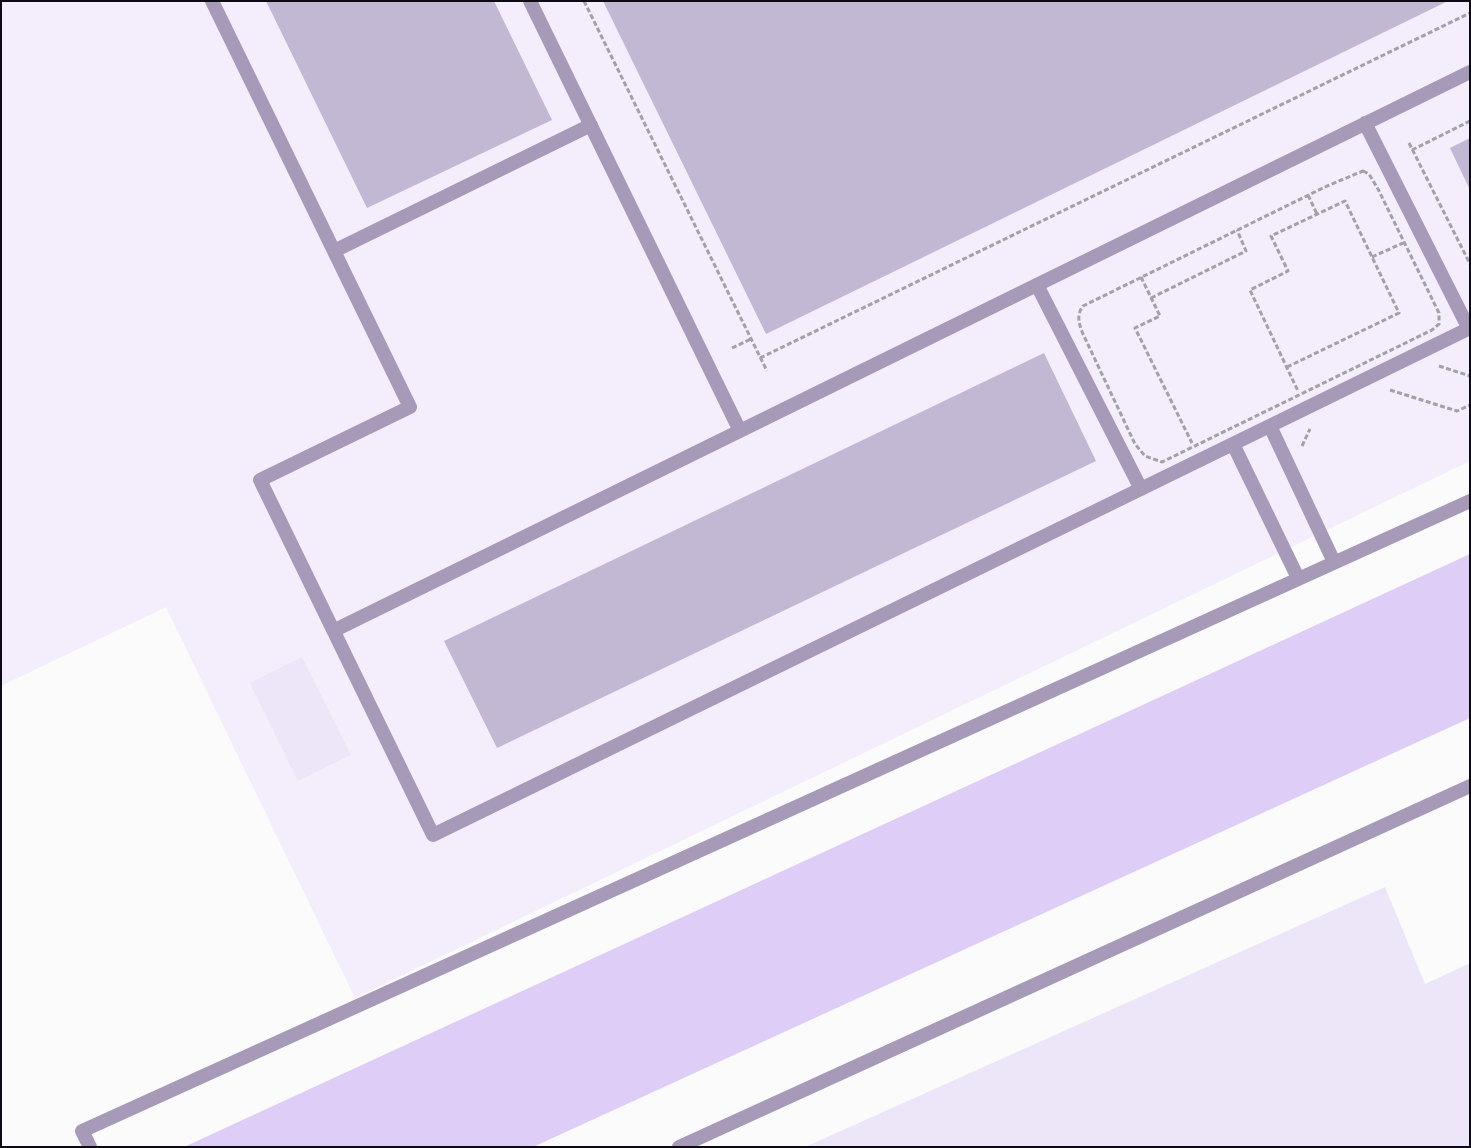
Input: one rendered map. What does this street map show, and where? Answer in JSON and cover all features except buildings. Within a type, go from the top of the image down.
[{"type":"street","points":[[212,1],[410,407],[260,480],[335,630],[433,836],[1469,329],[1365,123]]},
{"type":"street","points":[[530,1],[740,431]]},
{"type":"street","points":[[335,630],[1470,72]]},
{"type":"street","points":[[334,251],[591,125]]},
{"type":"street","points":[[1037,285],[1141,489]]},
{"type":"street","points":[[1270,426],[1334,562]]},
{"type":"street","points":[[1233,444],[1298,578]]},
{"type":"street","points":[[90,1147],[82,1131],[1470,501]]},
{"type":"street","points":[[679,1147],[1470,786]]},
{"type":"path","points":[[584,1],[766,371]]},
{"type":"path","points":[[760,358],[1470,13]]},
{"type":"path","points":[[1412,150],[1470,121]]},
{"type":"path","points":[[1409,143],[1470,264]]},
{"type":"path","points":[[1363,171],[1373,179],[1439,313],[1439,324],[1432,330],[1162,462],[1145,456],[1135,444],[1080,328],[1078,315],[1083,306],[1236,230],[1363,171]]},
{"type":"path","points":[[1308,195],[1317,214]]},
{"type":"path","points":[[1287,367],[1399,313],[1345,201],[1271,236],[1288,271],[1250,290],[1300,395]]},
{"type":"path","points":[[1151,298],[1246,251],[1236,230]]},
{"type":"path","points":[[1372,257],[1404,242]]},
{"type":"path","points":[[1141,278],[1160,316],[1135,328],[1193,446]]},
{"type":"path","points":[[732,348],[751,339]]},
{"type":"path","points":[[1445,362],[1437,366],[1470,376]]},
{"type":"path","points":[[1396,386],[1388,390],[1457,411],[1470,405]]},
{"type":"path","points":[[1301,447],[1305,436],[1314,426]]},
{"type":"shaded area","points":[[1,1],[1470,1],[1470,461],[355,998],[166,607],[1,686]]},
{"type":"shaded area","points":[[1470,554],[1470,718],[533,1147],[184,1147]]},
{"type":"shaded area","points":[[302,657],[351,755],[298,781],[250,683]]},
{"type":"shaded area","points":[[1385,887],[1425,984],[1470,963],[1470,1147],[805,1147]]}]
